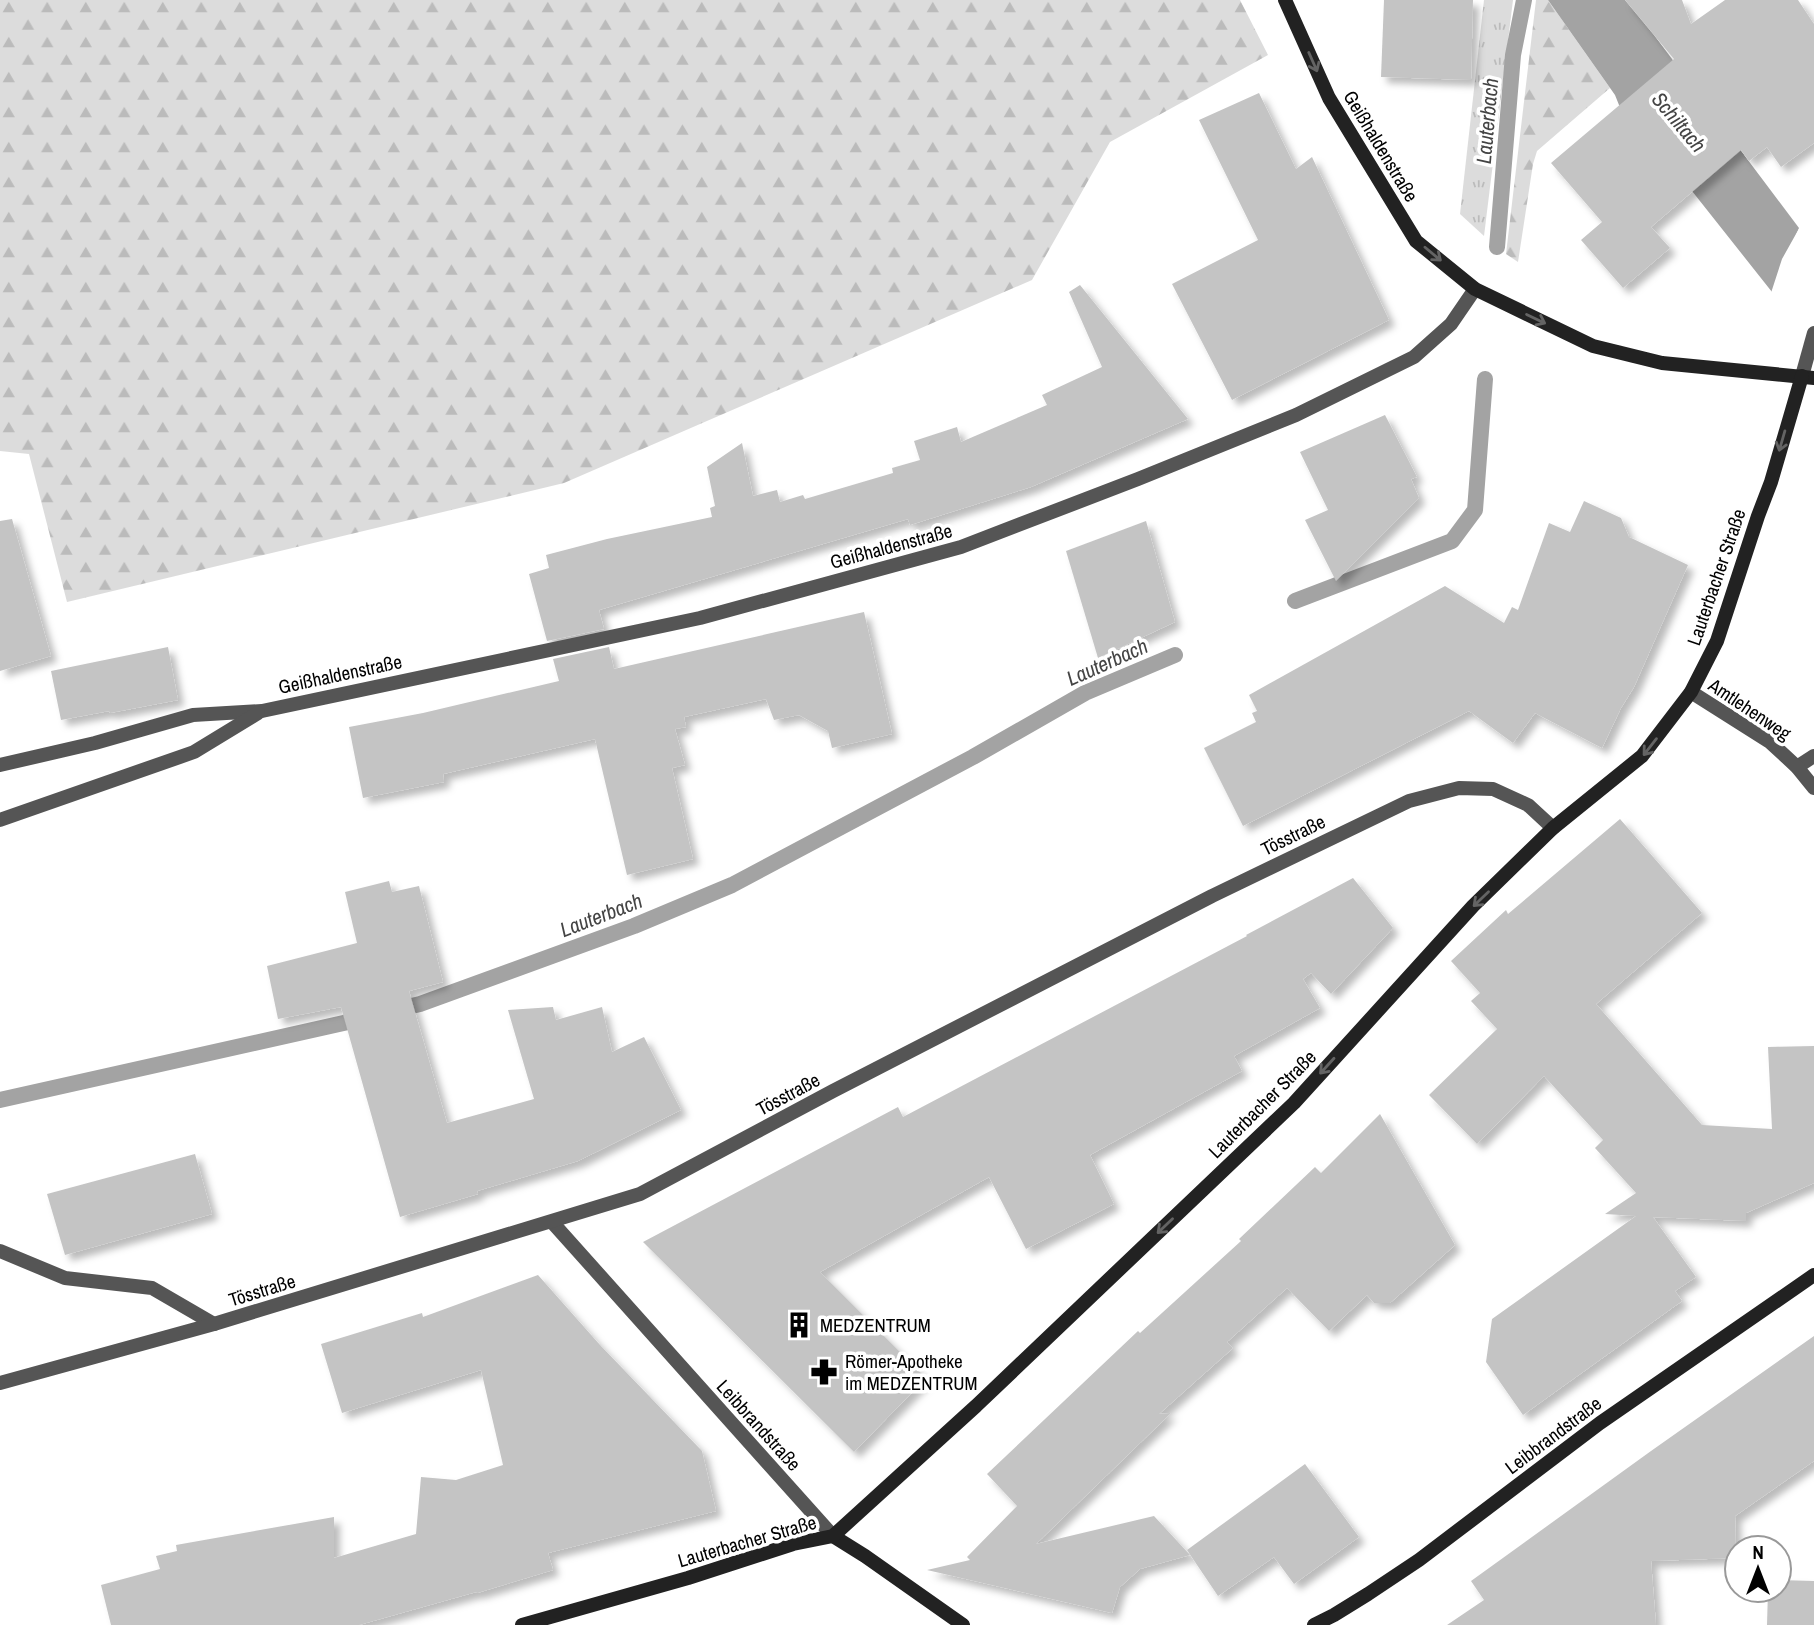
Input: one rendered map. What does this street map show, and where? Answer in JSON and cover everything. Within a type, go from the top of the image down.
[{"type":"main road","name":"Geißhaldenstraße","points":[[1285,0],[1329,98],[1416,240],[1475,289],[1593,346],[1662,363],[1808,377]]},
{"type":"main road","name":"Lauterbacher Straße","points":[[522,1625],[688,1578],[793,1544],[833,1536],[976,1406],[1294,1103],[1473,906],[1553,828],[1642,756],[1691,692],[1717,641],[1808,377]]},
{"type":"main road","name":"Leibbrandstraße","points":[[1314,1625],[1346,1608],[1419,1560],[1600,1423],[1814,1275]]},
{"type":"main road","name":"Leibbrandstraße","points":[[833,1536],[963,1625]]},
{"type":"street","name":"Geißhaldenstraße","points":[[0,765],[95,743],[192,715],[262,710],[700,618],[961,547],[1138,480],[1296,415],[1413,357],[1451,324],[1475,289]]},
{"type":"street","points":[[1808,377],[1809,350],[1814,333]]},
{"type":"street","name":"Amtlehenweg","points":[[1691,692],[1770,742],[1797,767],[1814,788]]},
{"type":"street","name":"Geißhaldenstraße","points":[[0,820],[194,752],[262,710]]},
{"type":"street","points":[[1797,767],[1814,756]]},
{"type":"street","name":"Tösstraße","points":[[0,1383],[214,1324],[640,1194],[1212,896],[1409,801],[1459,788],[1493,789],[1528,805],[1553,828]]},
{"type":"street","name":"Leibbrandstraße","points":[[552,1222],[833,1536]]},
{"type":"street","points":[[0,1251],[65,1278],[152,1288],[214,1324]]},
{"type":"green space","points":[[0,0],[1240,0],[1268,55],[1110,142],[1032,280],[564,483],[67,602],[29,454],[0,451]]},
{"type":"green space","points":[[1484,0],[1513,0],[1484,236],[1460,214]]},
{"type":"green space","points":[[1536,0],[1548,0],[1610,88],[1537,151],[1518,262],[1506,254]]},
{"type":"water","name":"Schiltach","points":[[1548,0],[1625,0],[1654,35],[1799,228],[1772,292],[1619,105],[1615,95]]},
{"type":"pier","points":[[1801,225],[1814,244],[1814,338],[1774,295],[1770,296],[1782,259]]},
{"type":"building","points":[[1384,0],[1473,0],[1471,80],[1381,77]]},
{"type":"building","points":[[1625,0],[1682,0],[1691,24],[1725,0],[1798,0],[1814,24],[1814,143],[1781,167],[1767,147],[1749,161],[1741,150],[1651,227],[1670,248],[1623,288],[1581,240],[1602,222],[1551,163],[1674,59]]},
{"type":"building","points":[[1259,93],[1296,169],[1312,157],[1389,320],[1232,400],[1172,284],[1258,240],[1199,120]]},
{"type":"building","points":[[1080,285],[1188,419],[1031,487],[910,525],[908,519],[599,610],[604,629],[547,641],[529,574],[549,568],[546,555],[712,517],[710,508],[715,506],[707,467],[742,443],[753,496],[777,490],[780,502],[803,495],[805,499],[893,473],[892,468],[920,460],[914,441],[957,427],[961,442],[1047,405],[1042,395],[1102,367],[1069,292]]},
{"type":"building","points":[[1385,415],[1417,477],[1411,479],[1419,498],[1336,581],[1305,520],[1328,510],[1300,452]]},
{"type":"building","points":[[1584,501],[1621,518],[1629,537],[1688,565],[1634,687],[1602,748],[1535,713],[1513,743],[1469,711],[1243,826],[1204,748],[1256,722],[1252,713],[1257,711],[1249,695],[1445,586],[1504,623],[1512,607],[1518,610],[1549,523],[1570,532]]},
{"type":"building","points":[[12,519],[51,656],[0,671],[0,521]]},
{"type":"building","points":[[1146,521],[1175,622],[1098,658],[1066,551]]},
{"type":"building","points":[[864,612],[892,734],[832,748],[828,731],[799,715],[774,720],[766,699],[684,717],[686,727],[675,729],[685,765],[672,768],[693,859],[627,875],[595,739],[443,774],[444,782],[363,798],[349,727],[423,713],[559,681],[553,659],[609,647],[614,669]]},
{"type":"building","points":[[168,647],[178,700],[61,720],[51,671]]},
{"type":"building","points":[[1620,819],[1702,913],[1596,1004],[1702,1125],[1772,1129],[1768,1047],[1814,1046],[1814,1183],[1746,1213],[1746,1221],[1653,1217],[1696,1277],[1675,1291],[1682,1301],[1523,1415],[1486,1362],[1492,1319],[1636,1216],[1605,1214],[1636,1193],[1595,1148],[1603,1140],[1544,1076],[1477,1144],[1429,1095],[1497,1029],[1471,1001],[1480,993],[1451,961],[1506,910],[1508,914]]},
{"type":"building","points":[[1353,878],[1393,928],[1331,994],[1311,973],[1303,979],[1320,1008],[1234,1056],[1242,1071],[1090,1155],[1114,1204],[1026,1249],[989,1177],[820,1272],[926,1378],[854,1452],[643,1242],[898,1107],[903,1117]]},
{"type":"building","points":[[389,881],[392,892],[419,886],[443,982],[409,991],[447,1123],[534,1099],[508,1010],[553,1007],[556,1020],[602,1007],[612,1052],[644,1037],[681,1110],[578,1161],[400,1217],[341,1007],[278,1019],[267,966],[357,943],[345,892]]},
{"type":"building","points":[[1380,1114],[1455,1245],[1390,1303],[1374,1303],[1367,1295],[1329,1331],[1287,1288],[1227,1342],[1233,1348],[1159,1414],[1171,1413],[1036,1544],[1154,1516],[1190,1555],[1140,1569],[1120,1587],[1112,1613],[927,1570],[970,1560],[967,1557],[1017,1506],[987,1474],[1138,1331],[1140,1333],[1241,1241],[1239,1239],[1315,1167],[1321,1173]]},
{"type":"building","points":[[195,1154],[212,1214],[65,1255],[47,1194]]},
{"type":"building","points":[[538,1275],[600,1345],[702,1451],[716,1511],[548,1553],[553,1570],[359,1625],[111,1625],[101,1585],[160,1569],[156,1556],[177,1551],[176,1545],[334,1517],[334,1558],[416,1534],[421,1477],[456,1480],[503,1465],[481,1370],[342,1413],[321,1344],[422,1313],[423,1317]]},
{"type":"building","points":[[1814,1336],[1814,1461],[1735,1516],[1735,1534],[1723,1534],[1723,1558],[1651,1561],[1656,1625],[1447,1625],[1484,1600],[1471,1581]]},
{"type":"building","points":[[1305,1464],[1359,1537],[1294,1584],[1274,1557],[1218,1596],[1187,1550]]},
{"type":"building","points":[[1793,1580],[1814,1581],[1814,1625],[1767,1625],[1768,1604],[1793,1604]]},
{"type":"waterway","name":"Lauterbach","points":[[1497,247],[1513,55],[1524,0]]},
{"type":"waterway","name":"Lauterbach","points":[[1295,601],[1452,541],[1475,510],[1485,379]]},
{"type":"waterway","name":"Lauterbach","points":[[395,1010],[420,1004],[634,926],[732,885],[973,757],[1085,693],[1175,655]]},
{"type":"waterway","name":"Lauterbach","points":[[0,1100],[366,1018]]},
{"type":"place","name":"MEDZENTRUM","points":[[799,1325]]},
{"type":"place","name":"Römer-Apotheke im MEDZENTRUM","points":[[824,1372]]}]
